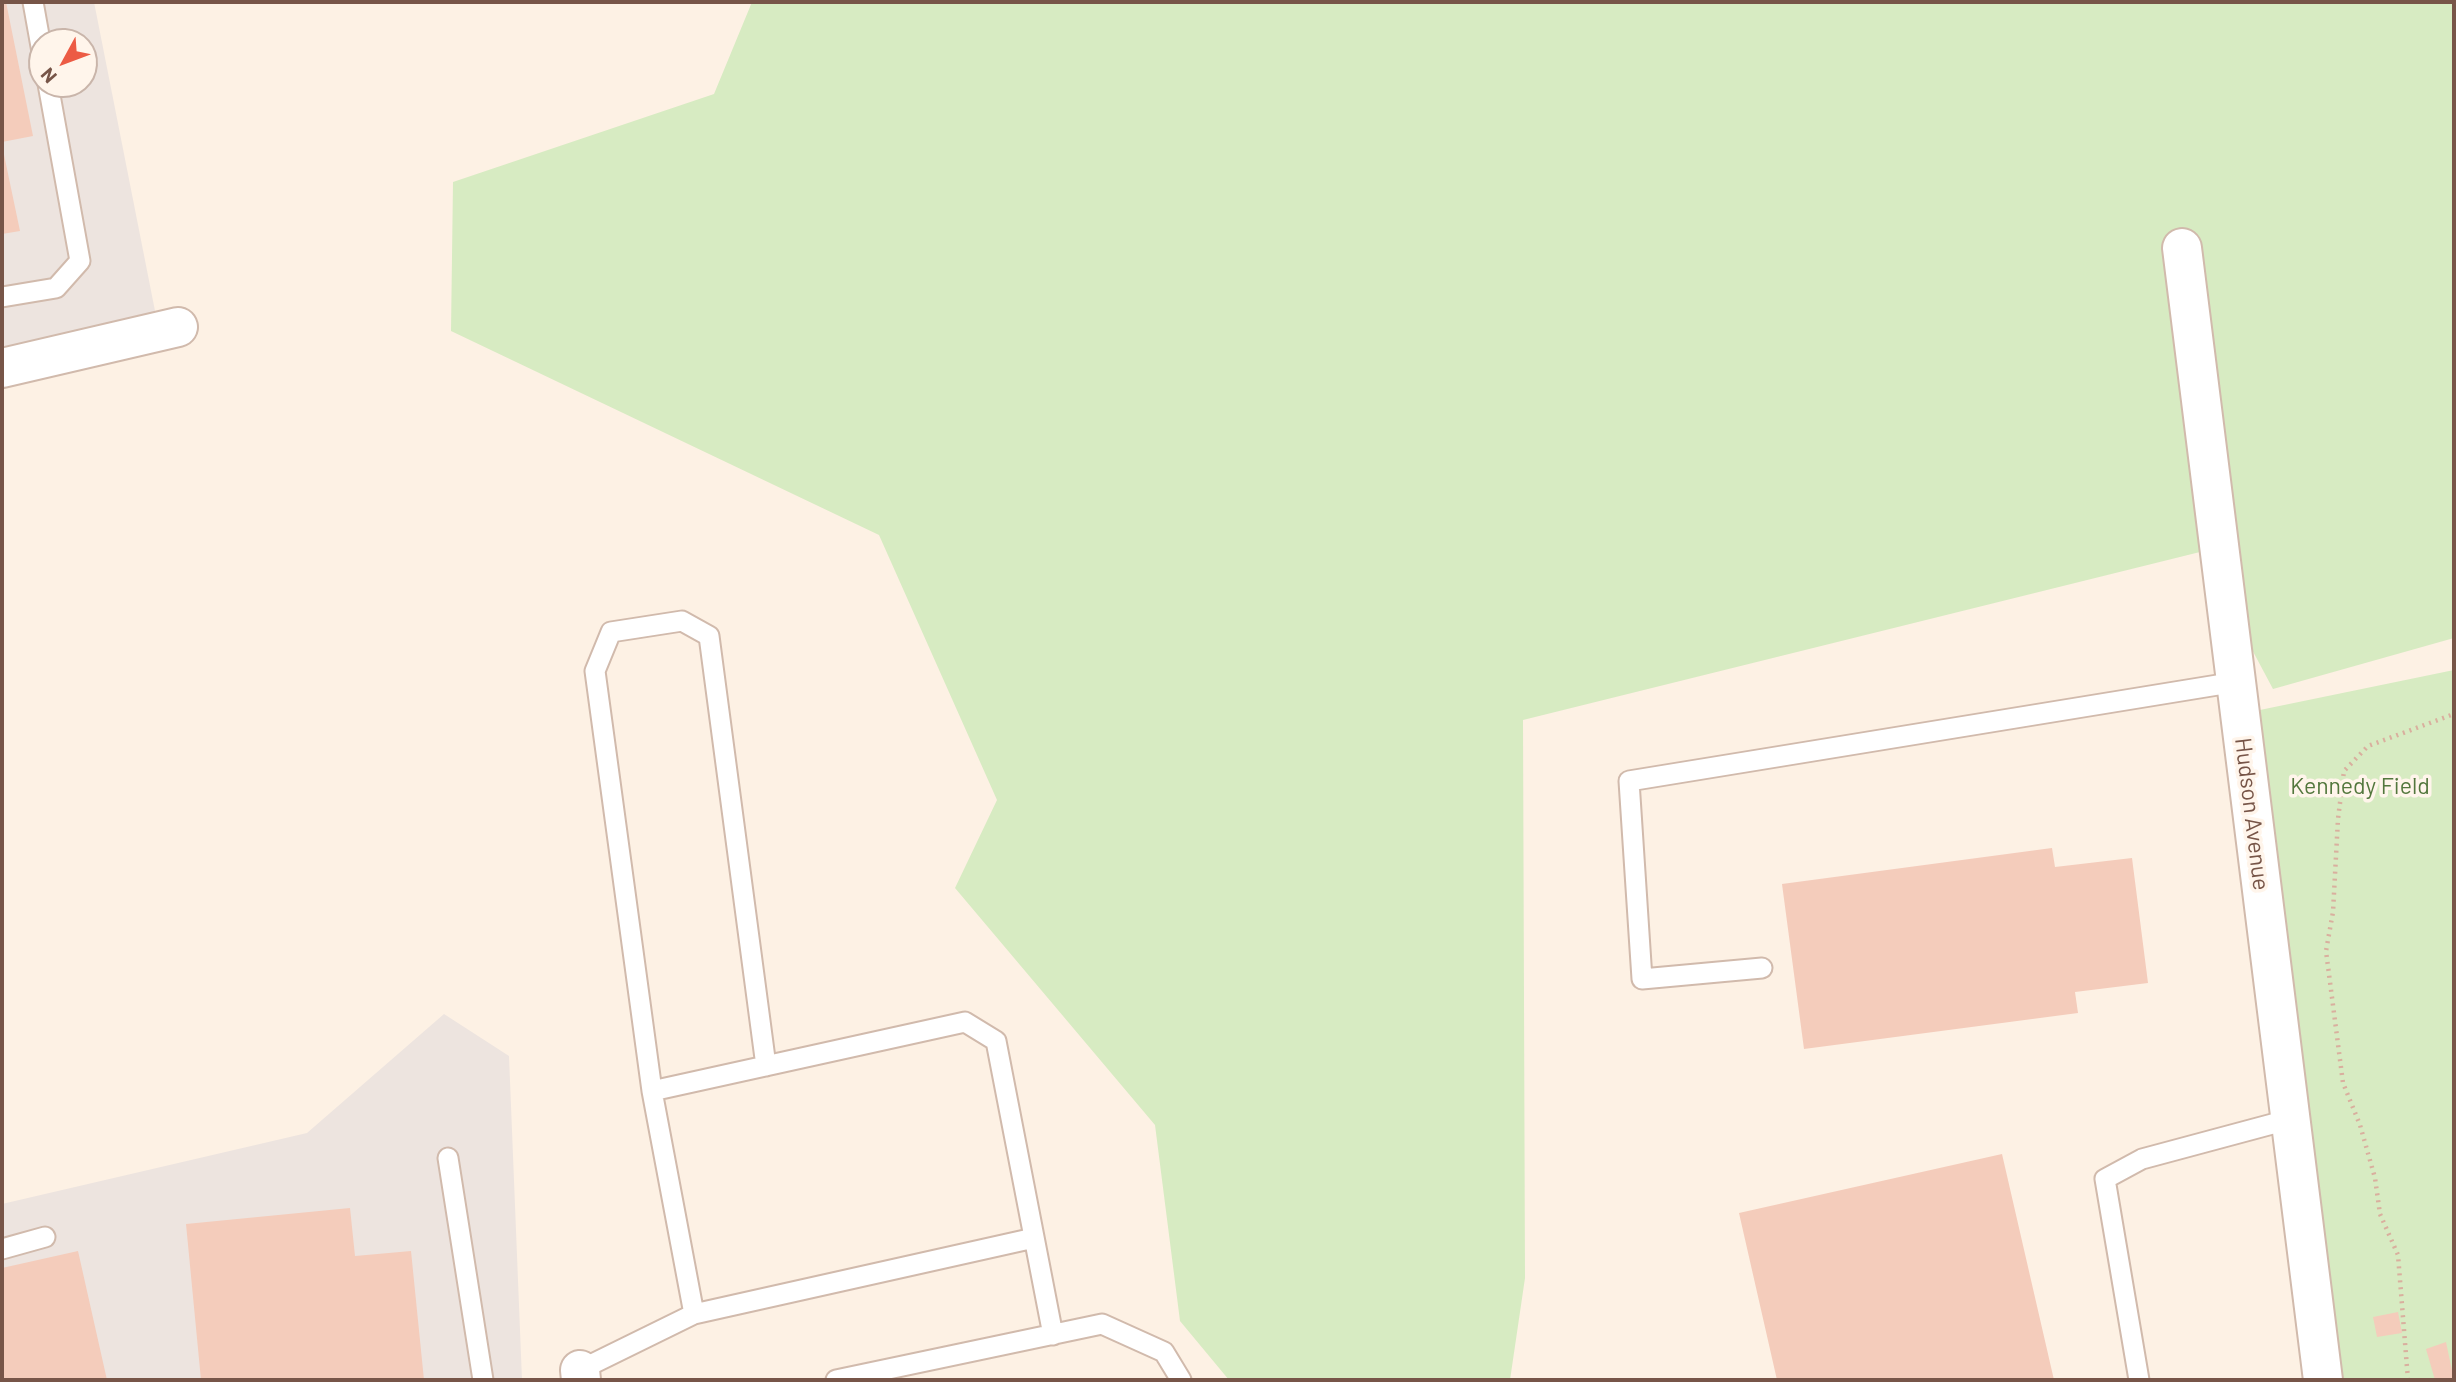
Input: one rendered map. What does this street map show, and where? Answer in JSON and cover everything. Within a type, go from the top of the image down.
[{"type":"street","name":"Hudson Avenue","points":[[2182,248],[2323,1380]]},
{"type":"street","points":[[2,368],[178,327]]},
{"type":"lane","points":[[33,2],[38,28]]},
{"type":"lane","points":[[2,297],[56,288],[80,261],[51,98]]},
{"type":"lane","points":[[694,1314],[652,1091],[595,671],[611,632],[682,621],[709,636],[766,1066]]},
{"type":"lane","points":[[1762,968],[1642,979],[1629,781],[2236,682]]},
{"type":"lane","points":[[652,1091],[965,1022],[996,1041],[1053,1335]]},
{"type":"lane","points":[[2139,1380],[2105,1179],[2143,1159],[2291,1119]]},
{"type":"lane","points":[[448,1158],[483,1380]]},
{"type":"lane","points":[[2,1249],[45,1237]]},
{"type":"lane","points":[[580,1375],[694,1314],[1034,1238]]},
{"type":"lane","points":[[836,1380],[1102,1324],[1164,1352],[1181,1380]]},
{"type":"path","points":[[2408,1380],[2398,1255],[2380,1214],[2375,1178],[2360,1125],[2343,1083],[2326,951],[2333,912],[2338,819],[2344,771],[2368,746],[2454,714]]},
{"type":"shaded area","points":[[2,2],[94,2],[156,316],[2,375]]},
{"type":"shaded area","points":[[444,1014],[509,1056],[522,1380],[2,1380],[2,1204],[307,1133]]},
{"type":"green space","points":[[752,2],[2454,2],[2454,638],[2273,689],[2200,552],[1523,720],[1525,1278],[1510,1380],[1229,1380],[1180,1321],[1155,1125],[955,888],[997,800],[879,535],[451,331],[453,182],[714,94]]},
{"type":"green space","name":"Kennedy Field","points":[[2454,670],[2454,1380],[2338,1380],[2255,711]]},
{"type":"building","points":[[2,2],[6,2],[33,136],[2,142]]},
{"type":"building","points":[[2,145],[20,231],[2,234]]},
{"type":"building","points":[[2052,848],[2055,867],[2132,858],[2148,983],[2075,992],[2078,1013],[1804,1049],[1782,884]]},
{"type":"building","points":[[2002,1154],[2054,1380],[1777,1380],[1739,1213]]},
{"type":"building","points":[[350,1208],[355,1256],[411,1251],[424,1380],[201,1380],[186,1224]]},
{"type":"building","points":[[78,1251],[107,1380],[2,1380],[2,1268]]},
{"type":"building","points":[[2398,1312],[2402,1333],[2377,1337],[2373,1317]]},
{"type":"building","points":[[2446,1342],[2454,1380],[2435,1380],[2426,1349]]}]
